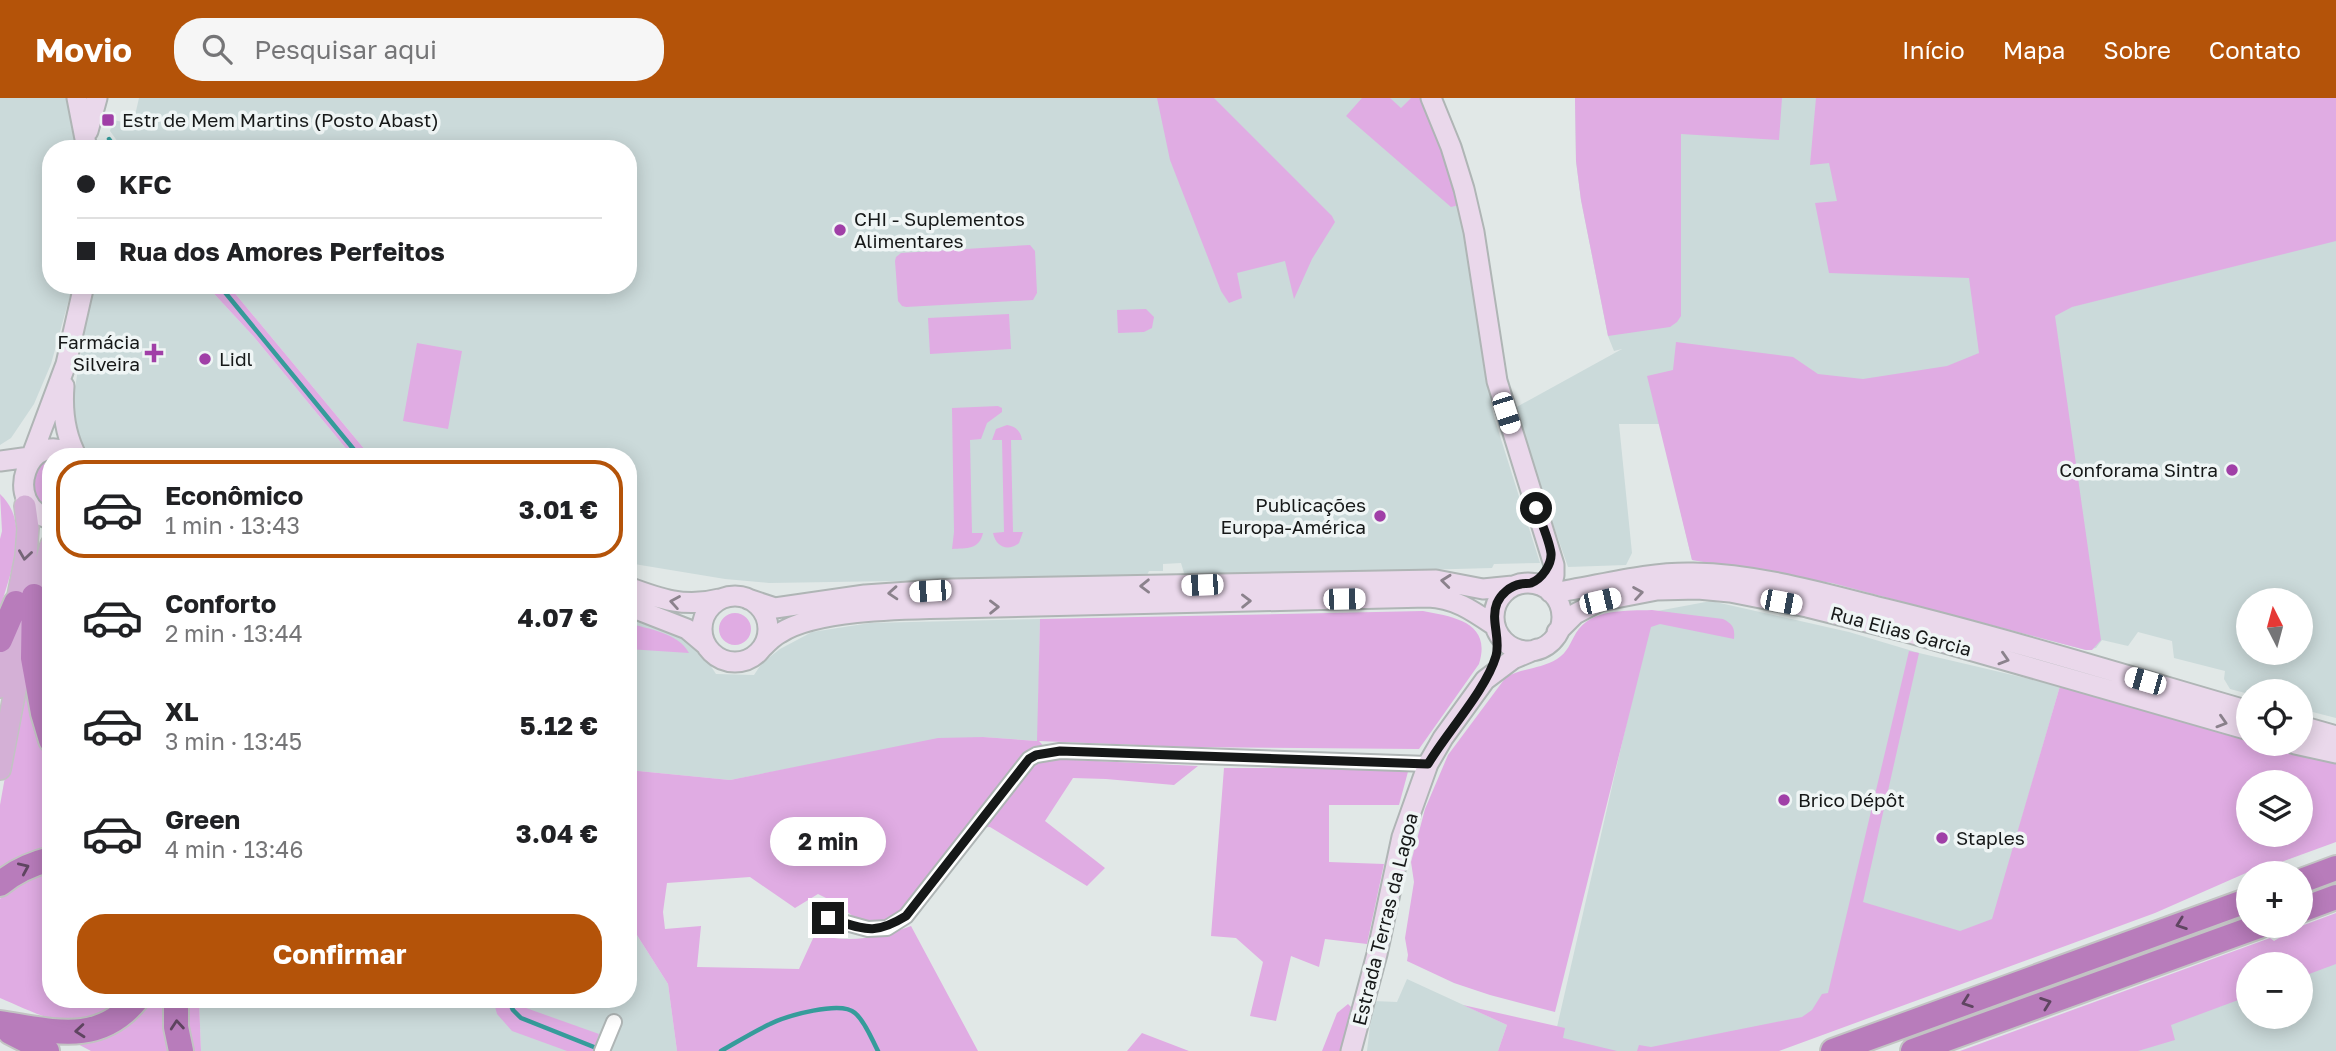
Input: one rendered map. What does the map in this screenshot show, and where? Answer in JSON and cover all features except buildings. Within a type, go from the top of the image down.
[{"type":"highway","points":[[0,640],[25,600]]},
{"type":"highway","points":[[25,600],[42,708]]},
{"type":"highway","points":[[0,884],[24,867],[42,862]]},
{"type":"highway","points":[[2313,876],[2336,868]]},
{"type":"highway","points":[[2313,906],[2336,897]]},
{"type":"highway","points":[[1832,1051],[2236,905]]},
{"type":"highway","points":[[1913,1051],[2236,934]]},
{"type":"highway","points":[[0,1025],[57,1032],[91,1031],[116,1021],[128,1008]]},
{"type":"highway","points":[[176,1008],[176,1027],[181,1051]]},
{"type":"highway","points":[[0,1025],[47,1051]]},
{"type":"main road","points":[[0,769],[25,600],[28,528],[22,502]]},
{"type":"main road","points":[[0,687],[25,600],[42,564]]},
{"type":"street","points":[[77,98],[86,140]]},
{"type":"street","points":[[88,140],[97,98]]},
{"type":"street","points":[[1431,98],[1464,189],[1474,232],[1497,381],[1553,560],[1551,592]]},
{"type":"street","points":[[72,448],[65,426],[63,393],[66,364],[82,294]]},
{"type":"street","points":[[22,502],[18,475],[31,456],[66,364]]},
{"type":"street","points":[[0,461],[42,452]]},
{"type":"street","points":[[3,486],[32,513],[42,516]]},
{"type":"street","points":[[1496,627],[1496,606],[1506,591],[1544,573],[1553,560]]},
{"type":"street","points":[[1553,560],[1563,576],[1575,583],[1596,585]]},
{"type":"street","name":"Rua Elias Garcia","points":[[1551,592],[1667,573],[1698,573],[1754,580],[1836,596],[1954,626],[2236,707]]},
{"type":"street","points":[[637,590],[682,604],[696,604],[731,596],[775,608],[865,595],[952,589],[1423,580],[1447,581],[1483,589],[1540,585],[1551,592],[1561,609],[1562,617],[1557,632],[1546,645],[1528,650],[1511,646],[1503,640],[1496,627],[1467,606],[1428,597],[941,608],[855,613],[796,626],[780,632],[748,660],[730,662],[713,654],[687,629],[637,610]]},
{"type":"street","name":"Rua Elias Garcia","points":[[1557,632],[1575,614],[1600,601],[1657,590],[1698,589],[1730,592],[1807,607],[1903,631],[2236,726]]},
{"type":"street","points":[[706,646],[702,636],[703,618],[708,609],[723,598]]},
{"type":"street","points":[[748,599],[762,611],[766,620],[767,638],[763,647]]},
{"type":"street","name":"Estrada Terras da Lagoa","points":[[1485,681],[1497,653],[1496,627]]},
{"type":"street","name":"Estrada Terras da Lagoa","points":[[1351,1051],[1377,954],[1402,837],[1428,764],[1443,738],[1485,681],[1513,659],[1537,649]]},
{"type":"street","points":[[2313,729],[2336,736]]},
{"type":"street","points":[[2313,748],[2336,753]]},
{"type":"street","points":[[828,918],[868,929],[887,928],[906,916],[1008,784],[1029,759],[1036,755],[1060,751],[1428,764]]},
{"type":"street","points":[[602,1051],[612,1027]]},
{"type":"shaded area","points":[[0,98],[67,98],[70,100],[74,140],[42,140],[42,294],[70,294],[51,364],[34,404],[11,438],[0,445]]},
{"type":"shaded area","points":[[139,98],[1421,98],[1455,191],[1465,234],[1482,356],[1494,417],[1540,563],[1494,564],[1492,568],[1190,576],[1184,573],[1181,563],[1163,564],[1163,571],[1149,571],[1146,577],[769,583],[725,579],[637,564],[637,448],[364,448],[235,294],[637,294],[637,140],[116,140],[110,131],[113,120],[133,124]]},
{"type":"shaded area","points":[[1157,98],[1214,98],[1332,216],[1335,222],[1312,259],[1294,299],[1285,261],[1237,273],[1242,298],[1229,303],[1221,291],[1170,160]]},
{"type":"shaded area","points":[[1362,98],[1390,98],[1401,108],[1411,98],[1421,98],[1443,151],[1459,205],[1451,207],[1346,116]]},
{"type":"shaded area","points":[[1575,98],[2336,98],[2336,718],[2313,712],[2313,679],[2236,679],[2236,691],[2230,689],[2224,679],[2225,671],[2174,658],[2172,641],[2138,632],[2128,646],[2102,640],[2096,648],[2086,650],[1832,583],[1692,560],[1660,424],[1619,424],[1632,553],[1626,565],[1568,567],[1513,409],[1622,349],[1614,351],[1608,336],[1576,161]]},
{"type":"shaded area","points":[[1575,98],[1782,98],[1779,140],[1681,134],[1681,316],[1670,327],[1608,336],[1581,200],[1576,161]]},
{"type":"shaded area","points":[[1816,98],[2336,98],[2336,241],[2072,307],[2055,316],[2101,640],[2092,650],[1832,583],[1692,560],[1647,376],[1673,370],[1676,342],[1793,357],[1818,374],[1863,379],[1947,366],[1979,353],[1969,278],[1829,273],[1815,203],[1837,201],[1829,163],[1810,165]]},
{"type":"shaded area","points":[[1030,245],[1035,251],[1037,293],[1033,300],[906,307],[898,301],[895,261],[901,253]]},
{"type":"shaded area","points":[[91,294],[214,294],[254,337],[346,448],[86,448],[71,412]]},
{"type":"shaded area","points":[[214,294],[235,294],[364,448],[346,448],[254,337]]},
{"type":"shaded area","points":[[1146,309],[1154,317],[1152,328],[1144,332],[1118,333],[1117,310]]},
{"type":"shaded area","points":[[1009,314],[1011,349],[930,354],[928,318]]},
{"type":"shaded area","points":[[417,343],[462,351],[448,429],[403,421]]},
{"type":"shaded area","points":[[952,408],[1002,408],[1002,412],[987,423],[981,439],[970,440],[972,533],[983,533],[979,543],[967,548],[952,549]]},
{"type":"shaded area","points":[[1007,425],[1017,430],[1022,440],[1011,440],[1013,532],[1023,532],[1015,546],[1003,547],[993,533],[1004,532],[1002,440],[992,440],[996,429]]},
{"type":"shaded area","points":[[42,464],[42,504],[34,499],[30,479],[37,466]]},
{"type":"shaded area","points":[[0,494],[10,506],[17,534],[13,565],[0,609],[2,531]]},
{"type":"shaded area","points":[[1711,601],[1849,632],[1919,653],[2060,686],[1986,943],[1742,1051],[1592,1051],[1552,1041],[1652,612]]},
{"type":"shaded area","points":[[1652,610],[1723,619],[1733,627],[1734,639],[1660,624],[1651,627],[1555,1012],[1454,983],[1407,961],[1405,938],[1414,882],[1411,862],[1425,809],[1448,755],[1506,677],[1557,659],[1576,633],[1591,619],[1610,612]]},
{"type":"shaded area","points":[[1423,611],[1458,619],[1467,624],[1475,630],[1482,650],[1479,664],[1419,749],[1187,747],[1039,741],[1055,759],[1198,766],[1174,785],[1073,778],[1045,821],[1105,868],[1087,886],[990,827],[968,828],[900,914],[882,924],[859,921],[836,903],[818,894],[795,908],[750,877],[667,883],[663,912],[665,929],[701,926],[697,967],[799,969],[815,934],[839,939],[863,938],[911,926],[978,1051],[677,1051],[668,984],[637,935],[637,771],[730,780],[938,738],[983,737],[1037,741],[1040,619]]},
{"type":"shaded area","points":[[735,613],[746,618],[751,629],[746,640],[735,645],[724,640],[719,629],[724,618]]},
{"type":"shaded area","points":[[1040,619],[1038,741],[983,737],[834,760],[730,780],[637,771],[637,622],[678,635],[701,651],[716,674],[754,675],[762,663],[780,649],[812,632],[870,623]]},
{"type":"shaded area","points":[[637,626],[671,636],[689,653],[637,650]]},
{"type":"shaded area","points":[[1909,651],[1919,653],[1863,902],[1960,931],[1992,919],[2060,686],[2236,737],[2236,756],[2313,756],[2336,761],[2336,842],[2284,861],[2236,861],[2236,877],[2155,913],[1779,1051],[1637,1051],[1639,1045],[1651,1047],[1802,1017],[1812,1010],[1822,994],[1828,993]]},
{"type":"shaded area","points":[[24,683],[42,744],[42,852],[0,871],[0,805],[21,687]]},
{"type":"shaded area","points":[[1224,768],[1409,768],[1399,805],[1329,805],[1329,862],[1384,864],[1367,944],[1325,939],[1319,967],[1291,956],[1276,1021],[1250,1016],[1263,962],[1236,938],[1211,936]]},
{"type":"shaded area","points":[[42,870],[42,1008],[112,1008],[91,1019],[56,1020],[0,998],[0,899],[12,883]]},
{"type":"shaded area","points":[[2336,913],[2336,964],[2313,973],[2313,952],[2236,952],[2236,1001],[2171,1025],[2175,1040],[2138,1051],[1960,1051],[2270,938],[2274,941],[2279,938],[2313,938],[2313,922]]},
{"type":"shaded area","points":[[637,935],[668,984],[677,1051],[201,1051],[199,1008],[637,1008]]},
{"type":"shaded area","points":[[2336,941],[2336,1051],[2026,1051],[2236,977],[2236,1029],[2313,1029],[2313,956]]},
{"type":"shaded area","points":[[1407,979],[1507,1025],[1498,1051],[1367,1051],[1373,1001],[1397,1002]]},
{"type":"shaded area","points":[[1348,1004],[1351,1007],[1341,1051],[1322,1051],[1337,1013]]},
{"type":"shaded area","points":[[1463,1005],[1565,1028],[1563,1038],[1617,1051],[1498,1051],[1507,1025]]},
{"type":"shaded area","points":[[139,1008],[167,1008],[170,1051],[91,1051],[70,1040]]},
{"type":"shaded area","points":[[185,1008],[199,1008],[201,1051],[190,1051]]},
{"type":"shaded area","points":[[495,1008],[526,1008],[599,1034],[593,1051],[567,1051],[512,1031],[497,1014]]},
{"type":"shaded area","points":[[1142,1033],[1189,1051],[1127,1051]]},
{"type":"waterway","points":[[226,294],[353,448]]},
{"type":"waterway","points":[[512,1008],[521,1018],[599,1049]]},
{"type":"waterway","points":[[721,1051],[778,1021],[813,1011],[838,1008],[848,1009],[859,1016],[878,1051]]},
{"type":"place","name":"Estr de Mem Martins (Posto Abast)","points":[[108,120]]},
{"type":"place","name":"CHI - Suplementos Alimentares","points":[[840,230]]},
{"type":"place","name":"Farmácia Silveira","points":[[154,353]]},
{"type":"place","name":"Lidl","points":[[205,359]]},
{"type":"place","name":"Conforama Sintra","points":[[2232,470]]},
{"type":"place","name":"Publicações Europa-América","points":[[1380,516]]},
{"type":"place","name":"Brico Dépôt","points":[[1784,800]]},
{"type":"place","name":"Staples","points":[[1942,838]]},
{"type":"route","points":[[828,918],[868,929],[887,928],[906,916],[1008,784],[1029,759],[1036,755],[1060,751],[1428,764],[1443,738],[1485,681],[1497,653],[1494,615],[1500,598],[1513,586],[1531,583],[1544,573],[1549,565],[1551,555],[1536,508]]}]
